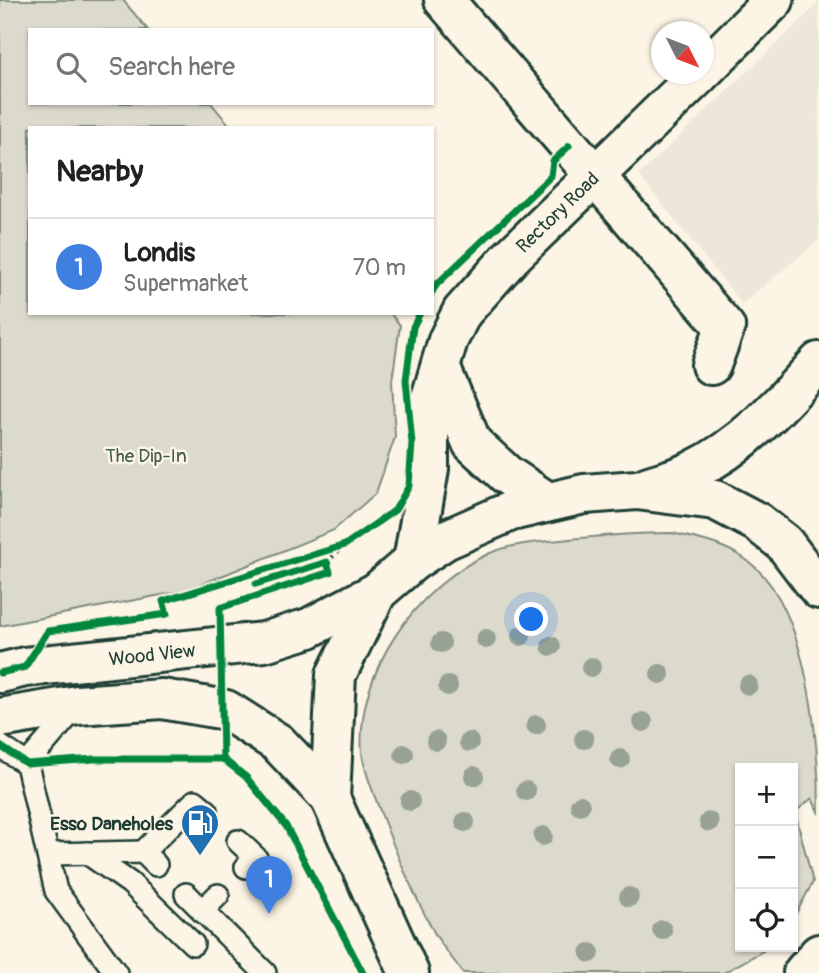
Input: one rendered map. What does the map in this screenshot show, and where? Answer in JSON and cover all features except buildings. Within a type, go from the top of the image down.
[{"type":"main road","points":[[444,0],[725,327],[711,365]]},
{"type":"main road","name":"Rectory Road","points":[[714,60],[774,0]]},
{"type":"main road","name":"Rectory Road","points":[[413,561],[429,470],[429,405],[448,340],[461,312],[511,257],[690,84]]},
{"type":"main road","points":[[637,490],[691,472],[740,440],[778,408],[819,362]]},
{"type":"main road","points":[[441,369],[472,443],[507,475],[546,501]]},
{"type":"main road","points":[[330,798],[336,675],[377,592],[413,561],[445,540],[478,524],[511,510],[584,494],[637,490],[715,500],[757,522],[784,543],[819,589]]},
{"type":"main road","name":"Wood View","points":[[0,673],[25,667],[264,642],[309,628],[377,592]]},
{"type":"main road","points":[[0,718],[78,705],[162,699],[226,710],[278,743],[330,798],[407,972]]},
{"type":"main road","points":[[803,973],[819,954]]},
{"type":"lane","points":[[27,764],[78,705]]},
{"type":"lane","points":[[0,746],[27,764],[56,891],[116,973]]},
{"type":"lane","points":[[48,854],[88,853],[149,858],[184,824],[195,801],[207,811]]},
{"type":"lane","points":[[238,841],[256,858],[246,867]]},
{"type":"lane","points":[[88,853],[130,883],[193,944]]},
{"type":"lane","points":[[186,894],[265,973]]},
{"type":"lane","points":[[202,911],[218,895]]},
{"type":"path","points":[[315,566],[327,562],[355,538]]},
{"type":"path","points":[[323,551],[345,545]]},
{"type":"path","points":[[327,562],[330,572]]},
{"type":"shaded area","points":[[819,0],[819,240],[742,304],[639,175],[815,7]]},
{"type":"green space","name":"The Dip-In","points":[[0,0],[123,0],[146,28],[28,28],[28,105],[213,105],[230,126],[28,126],[28,315],[392,315],[400,325],[392,381],[395,437],[376,493],[334,530],[187,590],[0,626]]},
{"type":"green space","points":[[672,533],[716,544],[736,553],[755,567],[773,589],[788,616],[807,683],[817,753],[819,814],[812,798],[798,810],[798,763],[735,763],[735,952],[761,952],[723,973],[463,973],[438,939],[419,903],[372,788],[362,753],[362,723],[369,692],[380,663],[396,635],[437,587],[462,568],[505,548],[616,535]]},
{"type":"green space","points":[[798,824],[813,882],[798,910]]},
{"type":"cycle path","points":[[434,289],[551,176],[553,161],[569,146]]},
{"type":"cycle path","points":[[0,673],[25,667],[48,631],[167,614],[163,601],[345,545],[395,510],[409,486],[412,443],[406,380],[413,327],[419,315]]},
{"type":"cycle path","points":[[223,759],[220,608],[330,572],[327,562],[256,584]]},
{"type":"cycle path","points":[[0,746],[27,764],[94,759],[223,759],[246,777],[286,826],[363,973]]},
{"type":"place","name":"Esso Daneholes","points":[[200,857]]},
{"type":"place","name":"Londis","points":[[269,914]]}]
